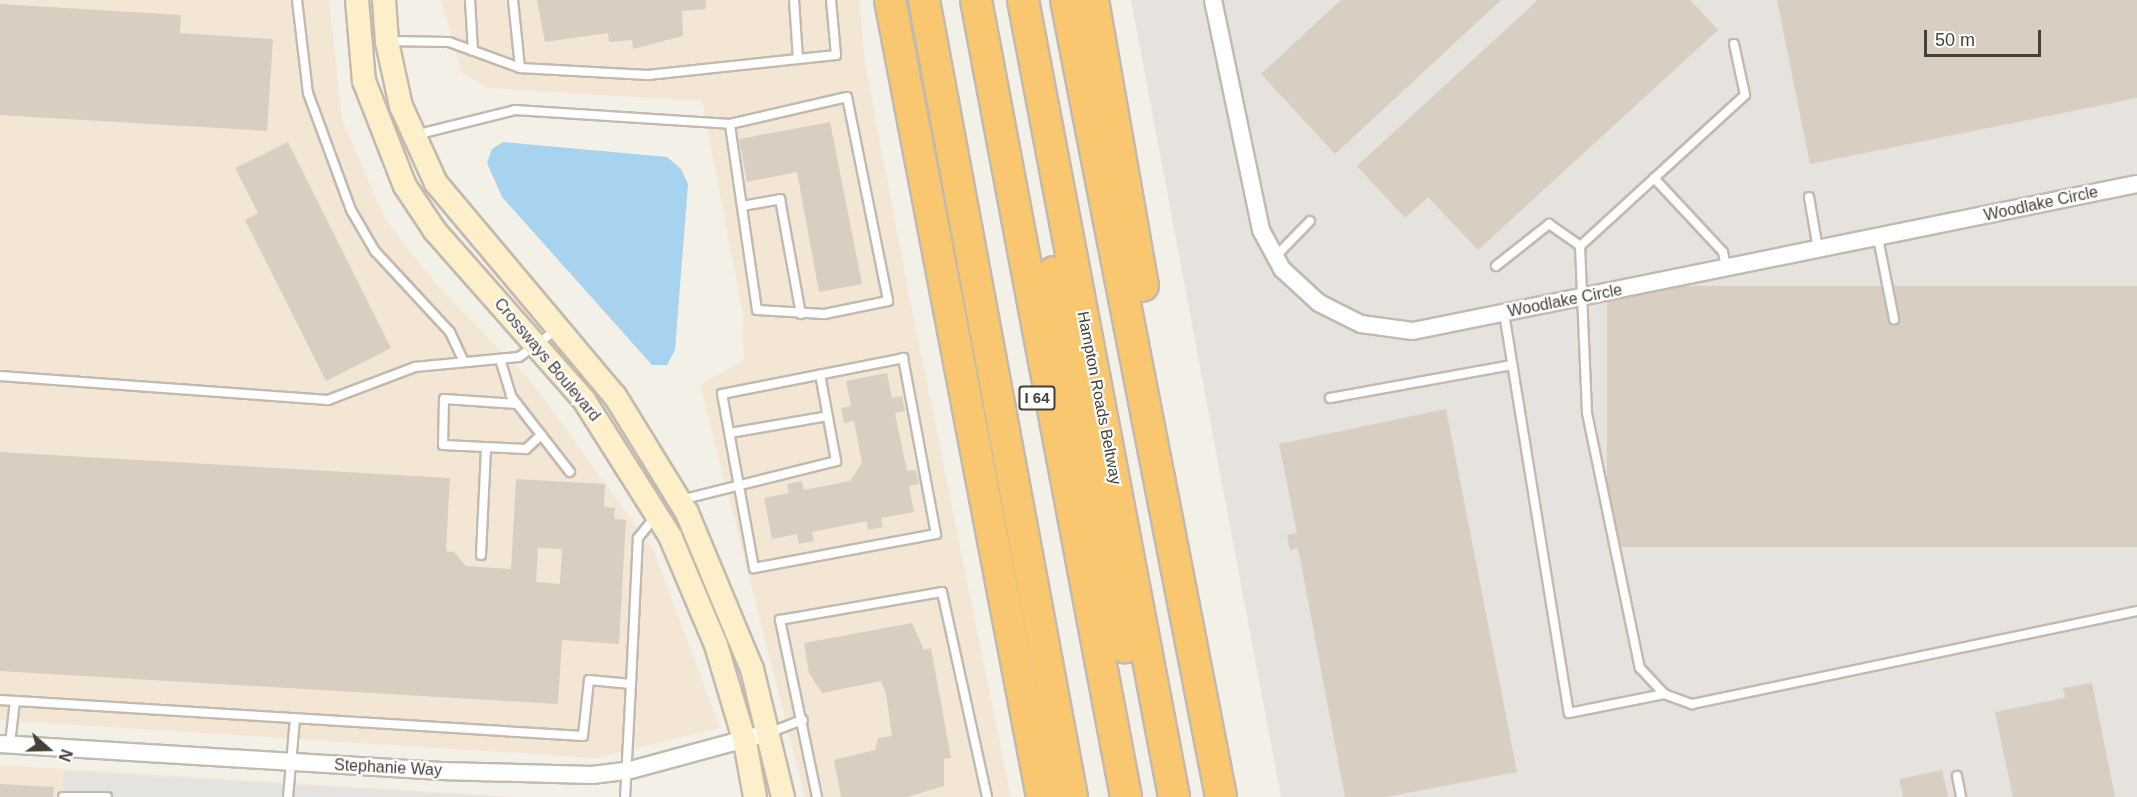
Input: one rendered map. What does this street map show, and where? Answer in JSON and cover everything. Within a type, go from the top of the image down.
[{"type":"highway","points":[[890,0],[1042,797]]},
{"type":"highway","points":[[924,0],[1072,797]]},
{"type":"highway","name":"I 64","points":[[962,0],[1110,797]]},
{"type":"highway","points":[[976,0],[1126,797]]},
{"type":"highway","points":[[1002,0],[1154,797]]},
{"type":"highway","name":"Hampton Roads Beltway","points":[[1023,0],[1174,797]]},
{"type":"highway","points":[[1044,0],[1061,202]]},
{"type":"highway","points":[[1066,0],[1168,513],[1221,797]]},
{"type":"highway","points":[[1093,0],[1149,321],[1168,513]]},
{"type":"street","name":"Crossways Boulevard","points":[[357,0],[364,81],[405,186],[435,231],[538,346],[590,409],[657,514],[716,645],[746,742],[755,797]]},
{"type":"street","name":"Crossways Boulevard","points":[[384,0],[387,42],[412,136],[436,183],[469,229],[559,327],[615,396],[680,500],[734,614],[771,732],[783,797]]},
{"type":"street","name":"Woodlake Circle","points":[[1213,0],[1247,183],[1275,257],[1319,303],[1361,324],[1413,332],[2137,184]]},
{"type":"street","name":"Stephanie Way","points":[[5,744],[441,771],[627,771],[746,742],[771,732]]},
{"type":"lane","points":[[297,0],[308,93],[326,154],[351,210],[375,251],[450,332],[464,362]]},
{"type":"lane","points":[[470,0],[473,51]]},
{"type":"lane","points":[[513,0],[520,68]]},
{"type":"lane","points":[[794,0],[798,59]]},
{"type":"lane","points":[[387,42],[421,38],[473,51],[520,68],[648,75],[836,55],[831,0]]},
{"type":"lane","points":[[1734,44],[1745,95],[1580,246],[1579,298],[1587,413],[1640,668],[1664,694],[1692,704],[2137,611]]},
{"type":"lane","points":[[412,136],[515,110],[730,124],[847,97],[888,301],[801,314],[757,310],[730,124]]},
{"type":"lane","points":[[1654,178],[1723,252],[1726,268]]},
{"type":"lane","points":[[1809,196],[1818,250]]},
{"type":"lane","points":[[742,206],[780,199],[801,314]]},
{"type":"lane","points":[[1275,257],[1310,221]]},
{"type":"lane","points":[[1496,266],[1549,224],[1580,246]]},
{"type":"lane","points":[[1878,238],[1894,319]]},
{"type":"lane","points":[[1504,313],[1569,713],[1664,694]]},
{"type":"lane","points":[[0,376],[328,399],[416,367],[500,359],[538,346],[559,327]]},
{"type":"lane","points":[[903,358],[936,534],[754,568],[722,394],[820,374],[903,358]]},
{"type":"lane","points":[[500,359],[517,404],[570,472]]},
{"type":"lane","points":[[1330,398],[1512,365]]},
{"type":"lane","points":[[680,500],[740,482],[836,461],[820,374]]},
{"type":"lane","points":[[517,404],[444,399],[443,445],[526,449],[541,435]]},
{"type":"lane","points":[[730,434],[828,416]]},
{"type":"lane","points":[[481,555],[486,447]]},
{"type":"lane","points":[[625,797],[638,538],[657,514]]},
{"type":"lane","points":[[816,797],[803,720],[780,620],[942,592],[987,797]]},
{"type":"lane","points":[[0,700],[583,736],[589,680],[631,684]]},
{"type":"lane","points":[[5,744],[15,700]]},
{"type":"lane","points":[[288,797],[295,718]]},
{"type":"lane","points":[[771,732],[803,720]]},
{"type":"lane","points":[[1957,776],[1961,797]]},
{"type":"lane","points":[[63,797],[107,797]]},
{"type":"shaded area","points":[[0,0],[329,0],[342,120],[386,220],[436,284],[530,380],[654,551],[720,728],[597,758],[0,720]]},
{"type":"shaded area","points":[[441,0],[859,0],[865,62],[909,294],[1011,797],[805,797],[700,385],[744,360],[743,315],[702,101],[488,88],[462,73]]},
{"type":"shaded area","points":[[1131,0],[2137,0],[2137,797],[1281,797]]},
{"type":"shaded area","points":[[0,765],[517,797],[0,797]]},
{"type":"shaded area","points":[[64,771],[501,797],[62,797]]},
{"type":"water","points":[[503,142],[667,157],[681,169],[688,184],[675,350],[667,365],[652,365],[502,197],[487,163],[492,149]]},
{"type":"building","points":[[537,0],[706,0],[706,9],[682,11],[683,36],[633,49],[632,40],[609,42],[608,33],[545,42]]},
{"type":"building","points":[[1341,0],[1501,0],[1335,154],[1261,74]]},
{"type":"building","points":[[1538,0],[1690,0],[1718,30],[1478,250],[1428,197],[1405,218],[1357,166]]},
{"type":"building","points":[[1777,0],[2137,0],[2137,98],[1810,164]]},
{"type":"building","points":[[0,4],[181,15],[180,33],[273,39],[267,131],[0,115]]},
{"type":"building","points":[[830,122],[862,284],[819,292],[797,172],[747,182],[739,139]]},
{"type":"building","points":[[288,142],[391,348],[326,381],[245,220],[258,213],[235,168]]},
{"type":"building","points":[[1607,286],[2137,286],[2137,547],[1607,547]]},
{"type":"building","points":[[887,373],[892,398],[902,396],[905,411],[895,413],[907,471],[916,470],[919,484],[909,486],[914,512],[881,518],[883,527],[868,530],[867,521],[812,532],[814,541],[799,544],[797,534],[772,539],[764,498],[789,493],[787,484],[802,481],[804,490],[850,481],[862,463],[854,421],[844,423],[841,408],[851,406],[846,381]]},
{"type":"building","points":[[1446,409],[1517,772],[1386,797],[1345,797],[1298,548],[1290,550],[1287,535],[1297,533],[1279,444]]},
{"type":"building","points":[[0,452],[450,478],[446,551],[454,552],[466,566],[511,569],[516,479],[605,484],[604,507],[615,508],[614,519],[626,520],[619,644],[562,640],[558,704],[0,671]],"holes":[[[538,548],[562,549],[560,584],[536,582]]]},
{"type":"building","points":[[912,623],[924,650],[931,648],[951,758],[944,759],[944,786],[907,797],[841,797],[834,760],[875,750],[878,738],[892,736],[886,694],[881,681],[822,693],[809,673],[804,643]]},
{"type":"building","points":[[2092,683],[2115,797],[2013,797],[1995,712],[2065,698],[2063,688]]},
{"type":"building","points":[[1942,770],[1948,797],[1903,797],[1899,779]]},
{"type":"building","points":[[0,784],[54,787],[53,797],[0,797]]}]
